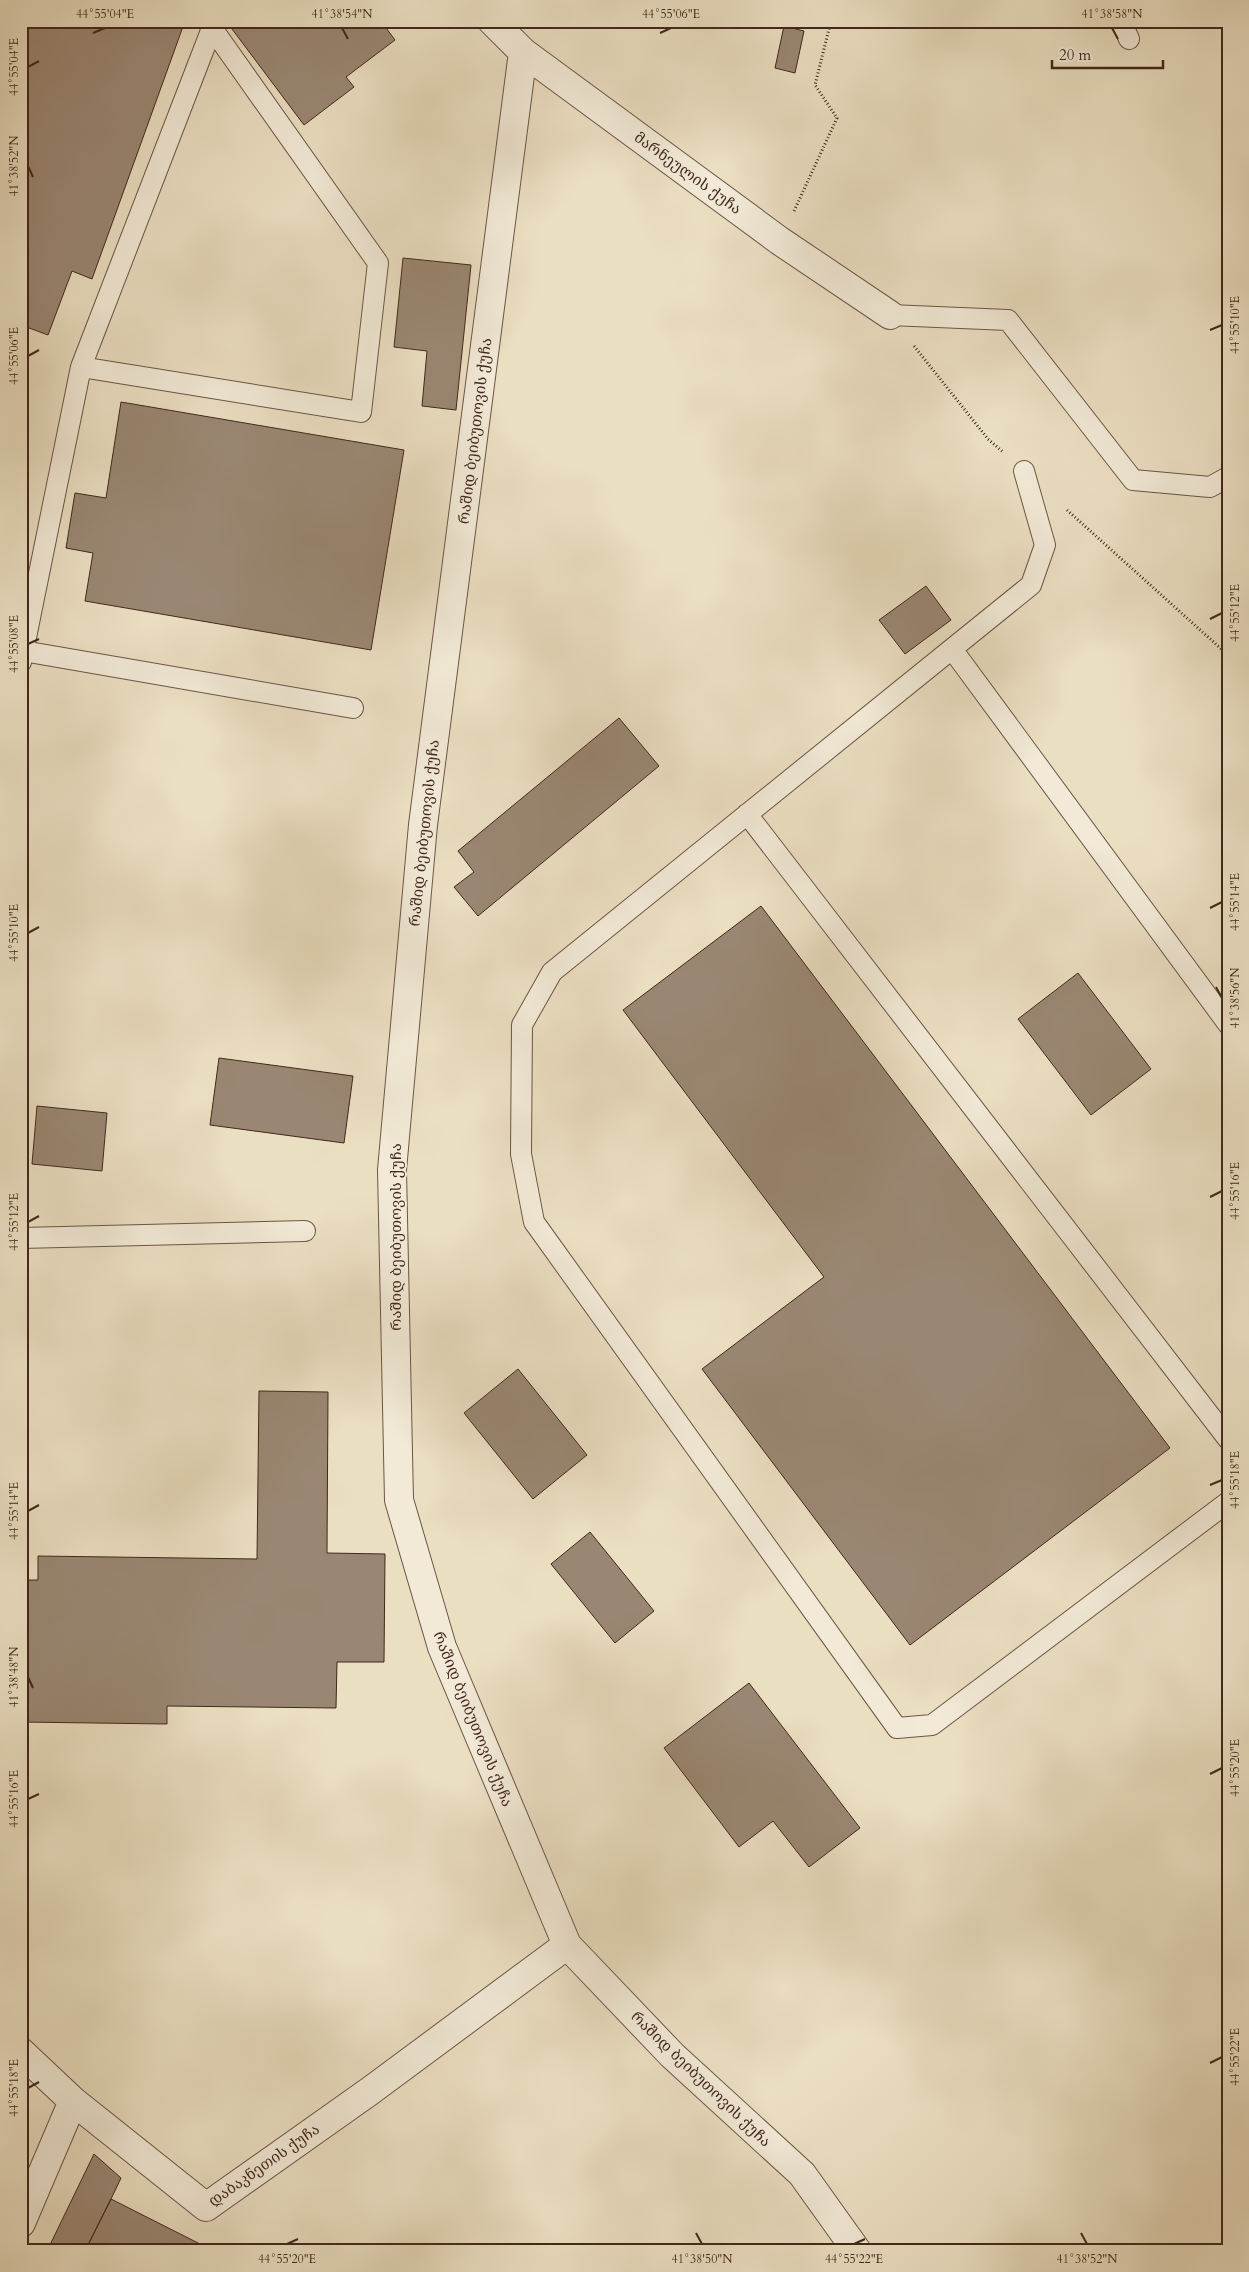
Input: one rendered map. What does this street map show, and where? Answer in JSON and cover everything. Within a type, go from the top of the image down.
[{"type":"street","name":"მარნეულის ქუჩა","points":[[492,21],[523,52],[780,241],[890,315]]},
{"type":"street","name":"რაშიდ ბეიბუთოვის ქუჩა","points":[[523,52],[423,826],[392,1170],[398,1500],[442,1647],[567,1945],[672,2055],[802,2174],[857,2251]]},
{"type":"street","name":"დაბაკნეთის ქუჩა","points":[[72,2101],[206,2207],[370,2091],[567,1945]]},
{"type":"street","points":[[21,2052],[72,2101],[21,2222]]},
{"type":"lane","points":[[210,25],[80,367],[22,657],[353,708]]},
{"type":"lane","points":[[80,367],[361,412],[378,263],[210,25]]},
{"type":"lane","points":[[890,315],[1008,320],[1133,480],[1210,487],[1228,477]]},
{"type":"lane","points":[[1024,471],[1045,545],[1031,585],[552,972],[522,1025],[521,1154],[534,1222],[897,1728],[932,1725],[1228,1502]]},
{"type":"lane","points":[[952,649],[1228,1024]]},
{"type":"lane","points":[[748,814],[1228,1439]]},
{"type":"lane","points":[[21,1238],[305,1231]]},
{"type":"path","points":[[780,241],[837,118],[815,85],[831,21]]},
{"type":"building","points":[[21,21],[185,21],[92,279],[72,271],[48,335],[21,325]]},
{"type":"building","points":[[226,21],[381,21],[395,40],[346,77],[354,87],[304,125]]},
{"type":"building","points":[[784,26],[804,31],[795,73],[775,68]]},
{"type":"building","points":[[403,258],[471,265],[456,410],[422,406],[427,351],[394,347]]},
{"type":"building","points":[[121,402],[404,450],[371,650],[85,601],[93,553],[66,548],[75,493],[106,498]]},
{"type":"building","points":[[926,586],[951,620],[905,654],[879,620]]},
{"type":"building","points":[[619,718],[659,766],[478,916],[454,887],[474,872],[458,851]]},
{"type":"building","points":[[761,906],[1170,1448],[910,1645],[702,1369],[824,1277],[623,1010]]},
{"type":"building","points":[[1078,973],[1151,1069],[1091,1115],[1018,1019]]},
{"type":"building","points":[[219,1058],[353,1076],[344,1143],[210,1125]]},
{"type":"building","points":[[37,1106],[107,1113],[102,1171],[32,1164]]},
{"type":"building","points":[[518,1369],[587,1455],[533,1499],[464,1413]]},
{"type":"building","points":[[259,1391],[328,1392],[327,1553],[385,1554],[384,1662],[337,1662],[336,1708],[167,1706],[167,1724],[21,1722],[21,1580],[38,1580],[38,1556],[257,1559]]},
{"type":"building","points":[[590,1532],[654,1611],[615,1643],[551,1564]]},
{"type":"building","points":[[749,1683],[860,1828],[809,1867],[773,1821],[739,1847],[664,1748]]},
{"type":"building","points":[[94,2154],[121,2178],[111,2199],[85,2251],[47,2251]]},
{"type":"building","points":[[111,2199],[202,2245],[200,2251],[85,2251]]}]
